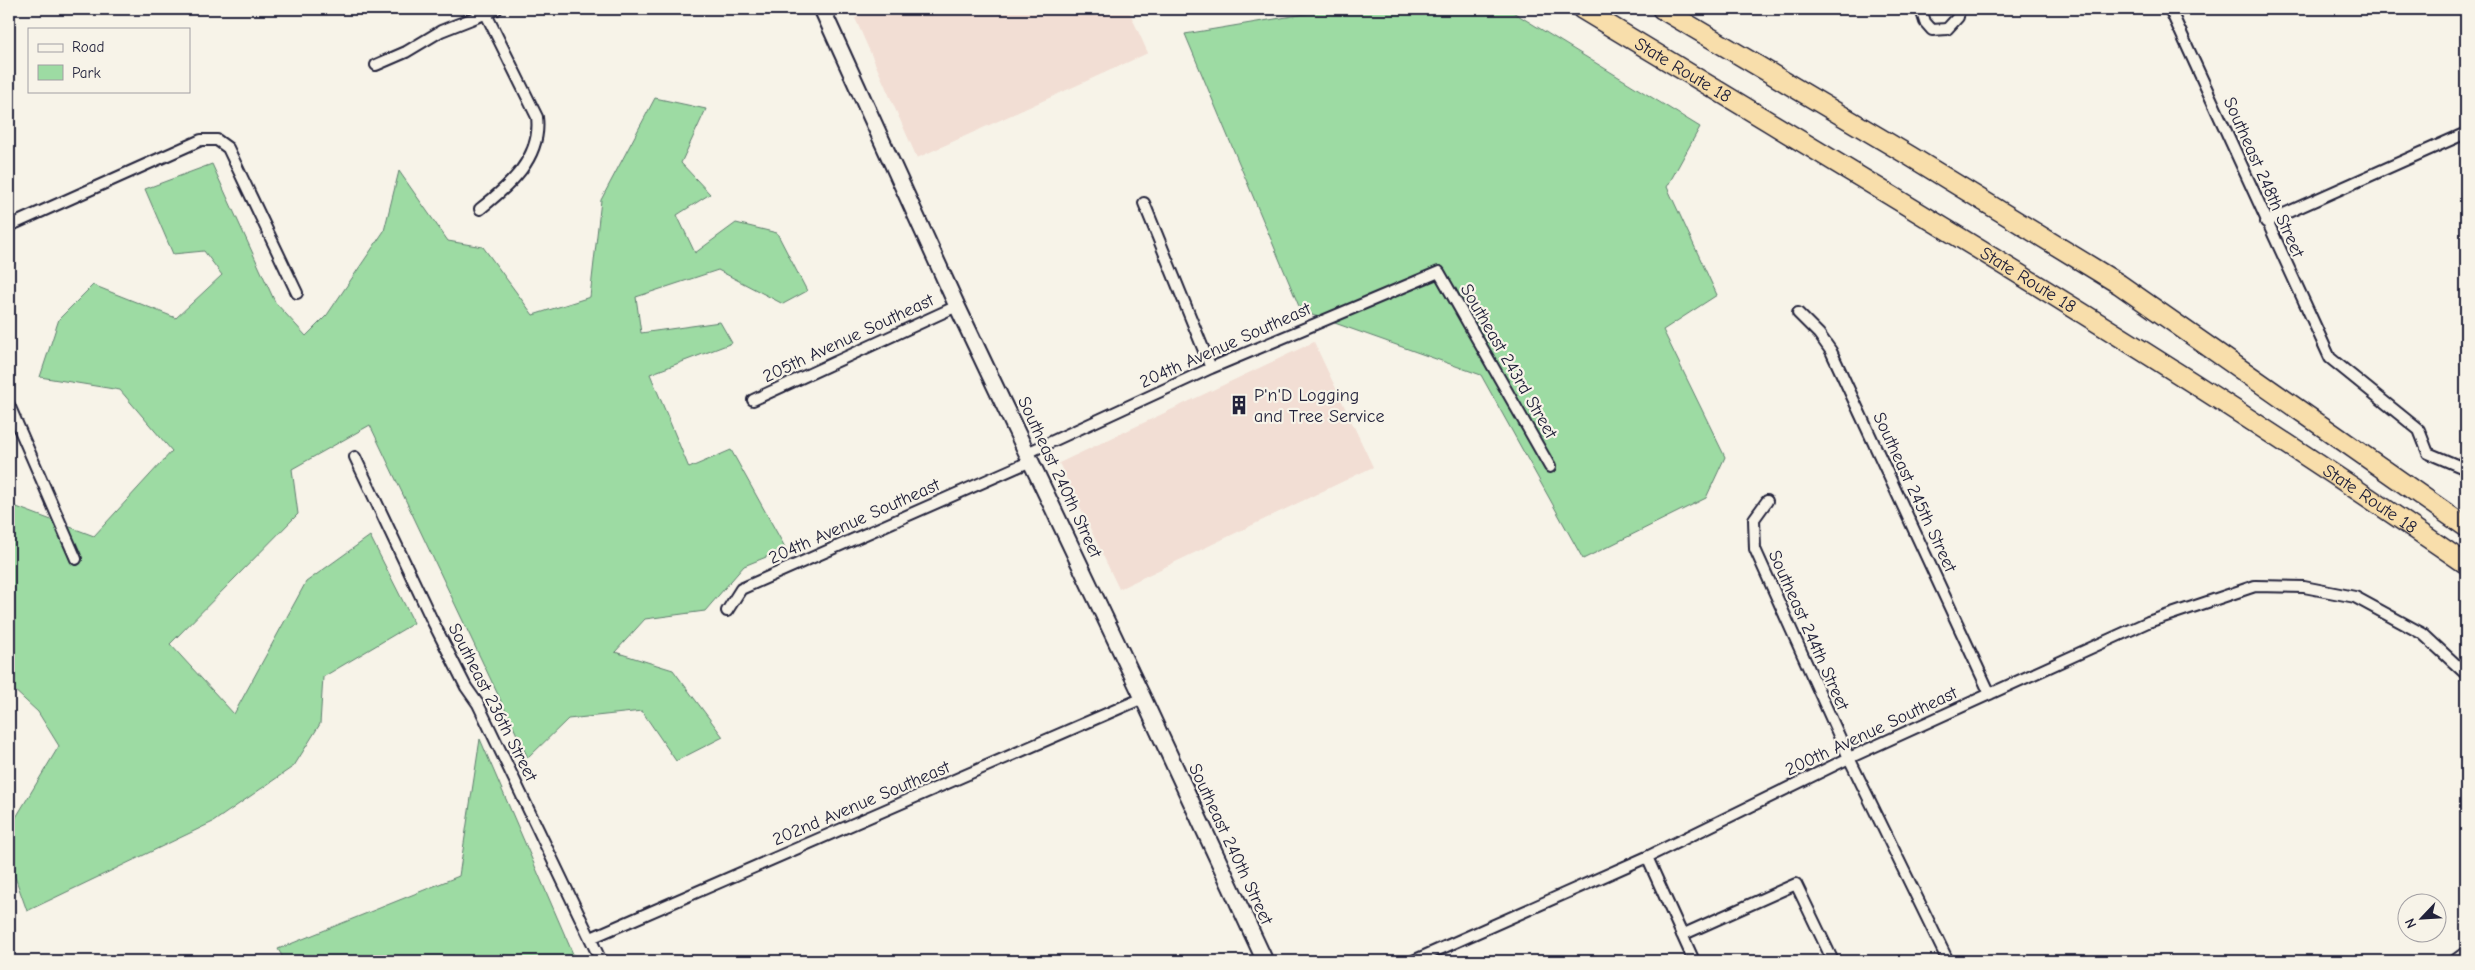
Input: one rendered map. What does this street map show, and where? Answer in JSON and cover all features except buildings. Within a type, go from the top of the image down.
[{"type":"highway","name":"State Route 18","points":[[1582,9],[2045,289],[2347,482],[2466,564]]},
{"type":"highway","name":"State Route 18","points":[[1662,9],[1910,156],[2119,284],[2466,527]]},
{"type":"main road","name":"Southeast 240th Street","points":[[822,9],[957,306],[1144,698],[1265,961]]},
{"type":"street","points":[[376,65],[406,52],[441,32],[497,9]]},
{"type":"street","points":[[1921,9],[1925,22],[1932,30],[1947,29],[1958,17],[1959,9]]},
{"type":"street","name":"Southeast 248th Street","points":[[2170,9],[2266,222],[2330,358],[2419,430],[2428,453],[2466,469]]},
{"type":"street","points":[[480,209],[505,189],[519,174],[536,141],[538,129],[537,117],[486,14]]},
{"type":"street","points":[[2266,222],[2466,133]]},
{"type":"street","points":[[9,226],[201,140],[217,140],[228,148],[297,294]]},
{"type":"street","points":[[1144,203],[1211,368]]},
{"type":"street","name":"204th Avenue Southeast","points":[[727,611],[741,588],[1029,457],[1211,368],[1439,272]]},
{"type":"street","name":"Southeast 243rd Street","points":[[1439,272],[1550,467]]},
{"type":"street","name":"205th Avenue Southeast","points":[[753,400],[957,306]]},
{"type":"street","name":"Southeast 245th Street","points":[[1798,313],[1819,334],[1831,351],[1990,694]]},
{"type":"street","points":[[9,404],[76,558]]},
{"type":"street","name":"Southeast 236th Street","points":[[355,457],[431,618],[466,688],[478,704],[601,961]]},
{"type":"street","name":"Southeast 244th Street","points":[[1767,501],[1754,520],[1755,550],[1849,758],[1948,961]]},
{"type":"street","name":"200th Avenue Southeast","points":[[1413,961],[1647,857],[1849,758],[2148,622],[2255,586],[2304,587],[2355,597],[2422,634],[2466,674]]},
{"type":"street","name":"202nd Avenue Southeast","points":[[591,938],[1144,698]]},
{"type":"street","points":[[1647,857],[1694,961]]},
{"type":"street","points":[[1682,935],[1796,884],[1833,961]]},
{"type":"street","points":[[2454,961],[2466,952]]},
{"type":"shaded area","points":[[876,9],[1128,9],[1148,53],[917,158],[855,18]]},
{"type":"shaded area","points":[[1314,342],[1373,467],[1119,589],[1059,463]]},
{"type":"green space","points":[[1335,9],[1508,9],[1700,127],[1667,187],[1717,295],[1663,330],[1725,457],[1706,498],[1583,559],[1481,375],[1301,311],[1185,34]]},
{"type":"green space","points":[[655,98],[706,109],[681,163],[710,194],[677,215],[695,253],[736,223],[777,233],[807,291],[783,304],[718,270],[636,297],[641,333],[720,322],[732,343],[650,374],[689,468],[731,450],[786,549],[744,566],[705,611],[645,619],[615,652],[673,670],[723,737],[676,761],[642,711],[568,719],[528,758],[370,425],[292,469],[298,514],[170,644],[234,714],[306,582],[370,536],[414,623],[323,677],[320,724],[294,766],[213,822],[27,911],[9,860],[9,829],[59,746],[38,712],[11,687],[9,689],[9,521],[14,506],[94,536],[172,451],[120,390],[40,377],[59,319],[93,285],[176,318],[222,275],[204,251],[173,254],[145,189],[212,164],[275,302],[306,336],[327,315],[384,231],[399,171],[448,241],[483,247],[533,315],[590,297],[601,200]]},
{"type":"green space","points":[[480,739],[576,961],[285,961],[278,949],[459,876]]},
{"type":"place","name":"P'n'D Logging and Tree Service","points":[[1239,405]]}]
